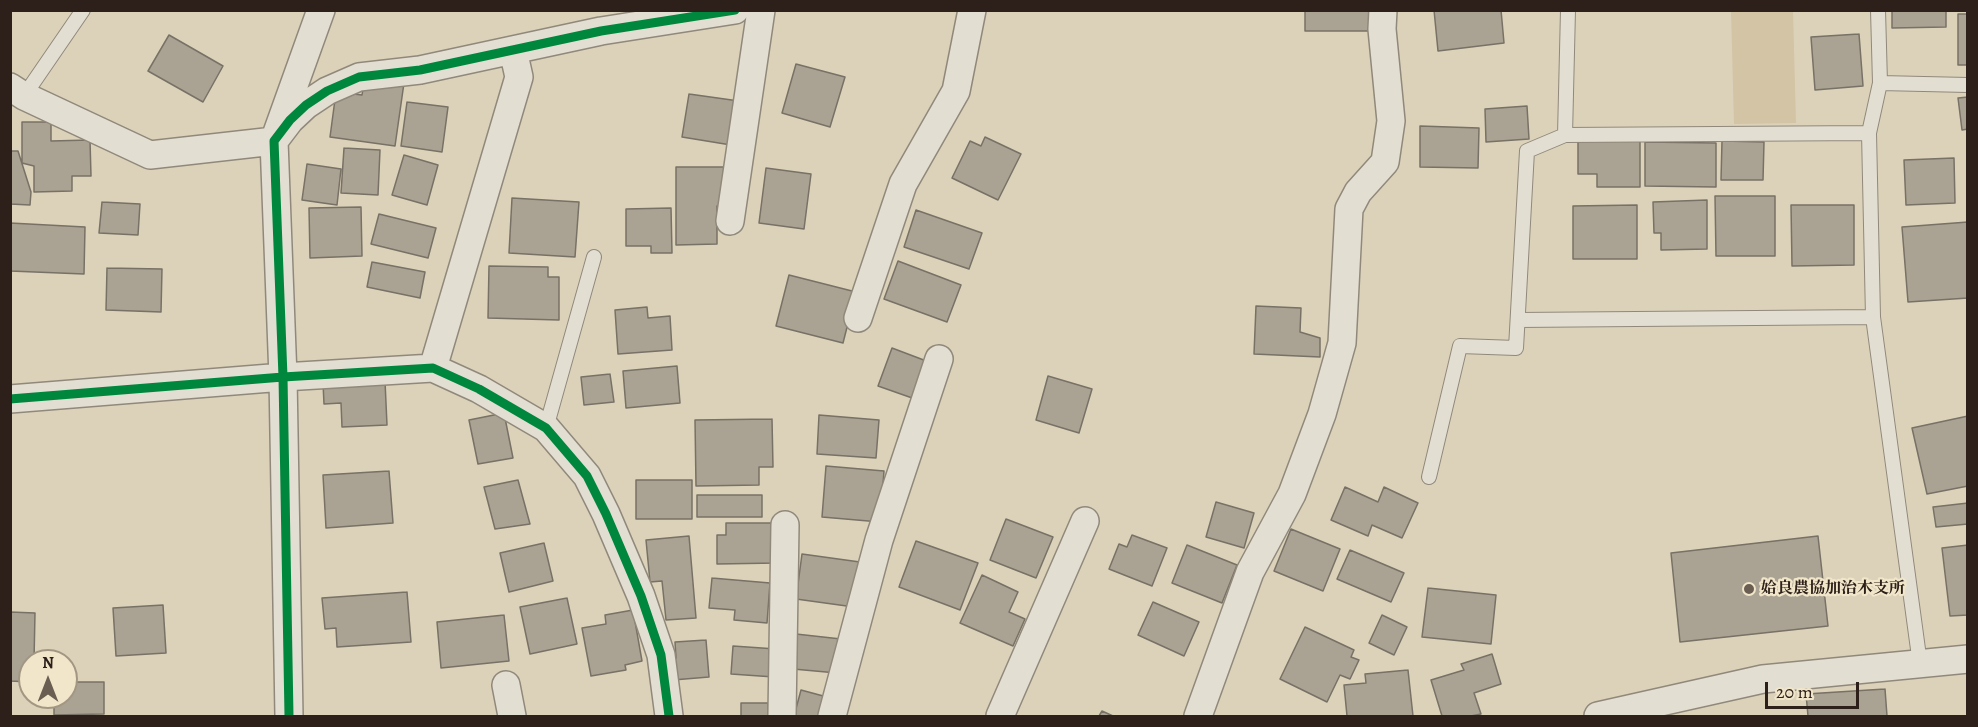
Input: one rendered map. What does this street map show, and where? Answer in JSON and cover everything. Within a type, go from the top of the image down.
[{"type":"street","points":[[288,717],[284,376],[274,141],[321,10]]},
{"type":"street","points":[[17,92],[150,155],[274,141],[290,120],[306,105],[327,91],[359,77],[420,70],[601,31],[701,13],[735,10]]},
{"type":"street","points":[[729,221],[761,10]]},
{"type":"street","points":[[858,318],[903,184],[956,91],[972,10]]},
{"type":"street","points":[[1198,717],[1250,572],[1292,494],[1322,414],[1342,344],[1349,209],[1358,192],[1385,162],[1391,121],[1382,28],[1383,10]]},
{"type":"street","points":[[434,368],[519,77],[513,50]]},
{"type":"street","points":[[832,717],[879,540],[939,359]]},
{"type":"street","points":[[10,399],[284,376],[434,368],[479,389],[546,428],[587,476],[641,596],[661,655],[669,717]]},
{"type":"street","points":[[1000,717],[1085,521]]},
{"type":"street","points":[[782,717],[785,525]]},
{"type":"street","points":[[1598,717],[1763,679],[1968,659]]},
{"type":"street","points":[[506,685],[513,717]]},
{"type":"lane","points":[[17,92],[83,10]]},
{"type":"lane","points":[[1565,135],[1568,10]]},
{"type":"lane","points":[[1878,10],[1880,83],[1869,133],[1873,317],[1920,664]]},
{"type":"lane","points":[[1880,83],[1968,85]]},
{"type":"lane","points":[[1429,477],[1460,346],[1516,348],[1527,151],[1565,135],[1869,133]]},
{"type":"lane","points":[[546,428],[594,257]]},
{"type":"lane","points":[[1518,320],[1873,317]]},
{"type":"shaded area","points":[[1731,11],[1793,11],[1796,123],[1734,124]]},
{"type":"building","points":[[1305,10],[1373,10],[1373,31],[1305,31]]},
{"type":"building","points":[[1434,10],[1501,10],[1504,43],[1438,51]]},
{"type":"building","points":[[1892,10],[1946,10],[1946,27],[1892,28]]},
{"type":"building","points":[[1958,14],[1968,14],[1968,65],[1958,65]]},
{"type":"building","points":[[1859,34],[1863,86],[1815,90],[1811,37]]},
{"type":"building","points":[[169,35],[223,66],[203,102],[148,71]]},
{"type":"building","points":[[796,64],[845,77],[830,127],[782,113]]},
{"type":"building","points":[[366,71],[405,76],[395,146],[330,137],[336,92],[362,95]]},
{"type":"building","points":[[689,94],[739,101],[731,145],[682,137]]},
{"type":"building","points":[[1968,97],[1968,129],[1962,130],[1958,98]]},
{"type":"building","points":[[407,102],[448,107],[442,152],[401,146]]},
{"type":"building","points":[[1527,106],[1529,139],[1486,142],[1485,109]]},
{"type":"building","points":[[22,122],[51,122],[51,141],[90,140],[91,176],[72,176],[72,191],[34,192],[34,166],[22,163]]},
{"type":"building","points":[[1420,126],[1479,128],[1478,168],[1420,167]]},
{"type":"building","points":[[985,137],[1021,154],[998,200],[952,178],[970,141],[981,146]]},
{"type":"building","points":[[1578,139],[1640,139],[1640,187],[1597,187],[1597,174],[1578,174]]},
{"type":"building","points":[[1722,141],[1764,142],[1763,180],[1721,180]]},
{"type":"building","points":[[1645,142],[1716,143],[1716,187],[1645,186]]},
{"type":"building","points":[[344,148],[380,150],[378,195],[341,193]]},
{"type":"building","points":[[10,151],[18,151],[31,192],[30,205],[10,204]]},
{"type":"building","points":[[404,155],[438,165],[427,205],[392,195]]},
{"type":"building","points":[[1954,158],[1955,203],[1906,205],[1904,160]]},
{"type":"building","points":[[307,164],[341,169],[337,205],[302,200]]},
{"type":"building","points":[[676,167],[728,167],[728,206],[717,206],[717,244],[676,245]]},
{"type":"building","points":[[766,168],[811,174],[804,229],[759,223]]},
{"type":"building","points":[[1715,196],[1775,196],[1775,256],[1716,256]]},
{"type":"building","points":[[512,198],[579,202],[575,257],[509,253]]},
{"type":"building","points":[[1707,200],[1707,249],[1661,250],[1661,233],[1654,233],[1653,202]]},
{"type":"building","points":[[102,202],[140,204],[138,235],[99,233]]},
{"type":"building","points":[[1637,205],[1637,259],[1573,259],[1573,206]]},
{"type":"building","points":[[1791,205],[1854,205],[1854,265],[1792,266]]},
{"type":"building","points":[[361,207],[362,256],[310,258],[309,208]]},
{"type":"building","points":[[671,208],[672,253],[651,253],[651,246],[626,246],[626,209]]},
{"type":"building","points":[[916,210],[982,233],[969,269],[904,247]]},
{"type":"building","points":[[379,214],[436,228],[428,258],[371,244]]},
{"type":"building","points":[[1968,222],[1968,298],[1908,302],[1902,227]]},
{"type":"building","points":[[10,223],[85,227],[84,274],[10,271]]},
{"type":"building","points":[[898,261],[961,285],[947,322],[884,299]]},
{"type":"building","points":[[372,262],[425,272],[420,298],[367,287]]},
{"type":"building","points":[[489,266],[548,267],[548,277],[559,277],[559,320],[488,318]]},
{"type":"building","points":[[107,268],[162,269],[161,312],[106,310]]},
{"type":"building","points":[[789,275],[856,292],[843,343],[776,326]]},
{"type":"building","points":[[1256,306],[1301,308],[1300,332],[1320,338],[1320,357],[1254,354]]},
{"type":"building","points":[[647,307],[648,318],[670,316],[672,350],[618,354],[615,310]]},
{"type":"building","points":[[892,348],[929,362],[915,399],[878,386]]},
{"type":"building","points":[[677,366],[680,403],[626,408],[623,371]]},
{"type":"building","points":[[610,374],[614,402],[584,405],[581,377]]},
{"type":"building","points":[[1048,376],[1092,389],[1079,433],[1036,420]]},
{"type":"building","points":[[385,381],[387,425],[342,427],[341,403],[324,404],[323,383]]},
{"type":"building","points":[[504,413],[513,458],[478,464],[469,420]]},
{"type":"building","points":[[819,415],[879,420],[876,458],[817,454]]},
{"type":"building","points":[[1968,416],[1968,486],[1927,494],[1912,428]]},
{"type":"building","points":[[772,419],[773,467],[759,467],[759,485],[696,486],[695,420]]},
{"type":"building","points":[[826,466],[884,471],[880,522],[822,517]]},
{"type":"building","points":[[389,471],[393,523],[326,528],[323,475]]},
{"type":"building","points":[[518,480],[530,524],[495,529],[484,487]]},
{"type":"building","points":[[636,480],[692,480],[692,519],[636,519]]},
{"type":"building","points":[[1345,487],[1378,502],[1384,487],[1418,503],[1402,538],[1372,525],[1368,536],[1331,520]]},
{"type":"building","points":[[697,495],[762,495],[762,517],[697,517]]},
{"type":"building","points":[[1216,502],[1254,513],[1244,548],[1206,537]]},
{"type":"building","points":[[1968,503],[1968,524],[1936,527],[1933,507]]},
{"type":"building","points":[[1006,519],[1053,537],[1036,578],[990,560]]},
{"type":"building","points":[[726,523],[777,523],[777,563],[717,564],[717,535],[726,535]]},
{"type":"building","points":[[1291,529],[1340,549],[1323,591],[1274,571]]},
{"type":"building","points":[[1132,535],[1167,548],[1152,586],[1109,569],[1119,544],[1127,547]]},
{"type":"building","points":[[689,536],[696,618],[666,620],[662,581],[650,582],[646,540]]},
{"type":"building","name":"姶良農協加治木支所","points":[[1818,536],[1828,626],[1680,642],[1671,553]]},
{"type":"building","points":[[916,541],[978,563],[960,610],[899,587]]},
{"type":"building","points":[[544,543],[553,581],[509,592],[500,553]]},
{"type":"building","points":[[1187,545],[1237,565],[1222,603],[1172,583]]},
{"type":"building","points":[[1968,545],[1968,615],[1950,616],[1942,548]]},
{"type":"building","points":[[1350,550],[1404,573],[1391,602],[1337,579]]},
{"type":"building","points":[[802,554],[860,562],[854,607],[796,599]]},
{"type":"building","points":[[982,575],[1018,592],[1009,612],[1025,619],[1013,646],[960,623]]},
{"type":"building","points":[[712,578],[770,583],[767,623],[734,620],[735,610],[709,608]]},
{"type":"building","points":[[1428,588],[1496,595],[1491,644],[1422,637]]},
{"type":"building","points":[[407,592],[411,642],[337,647],[336,628],[325,629],[322,598]]},
{"type":"building","points":[[567,598],[577,644],[530,654],[520,607]]},
{"type":"building","points":[[1153,602],[1199,622],[1184,656],[1138,635]]},
{"type":"building","points":[[163,605],[166,653],[116,656],[113,608]]},
{"type":"building","points":[[633,610],[642,661],[625,665],[626,670],[591,676],[582,628],[606,624],[605,615]]},
{"type":"building","points":[[10,612],[35,613],[34,649],[18,649],[18,681],[10,681]]},
{"type":"building","points":[[504,615],[509,661],[441,668],[437,622]]},
{"type":"building","points":[[1382,615],[1407,627],[1394,655],[1369,643]]},
{"type":"building","points":[[1305,627],[1354,650],[1351,657],[1359,660],[1350,679],[1340,675],[1327,702],[1280,679]]},
{"type":"building","points":[[796,634],[841,639],[837,673],[793,669]]},
{"type":"building","points":[[706,640],[709,677],[673,680],[671,658],[676,658],[675,642]]},
{"type":"building","points":[[733,646],[776,649],[774,677],[731,674]]},
{"type":"building","points":[[1492,654],[1501,684],[1474,693],[1481,714],[1442,716],[1431,680],[1464,670],[1461,664]]},
{"type":"building","points":[[1408,670],[1413,716],[1347,716],[1344,685],[1366,683],[1365,674]]},
{"type":"building","points":[[78,682],[104,682],[104,714],[54,715],[54,709],[78,709]]},
{"type":"building","points":[[1885,689],[1887,716],[1808,716],[1806,694]]},
{"type":"building","points":[[801,690],[827,697],[821,716],[794,716]]},
{"type":"building","points":[[741,703],[768,703],[768,716],[741,716]]},
{"type":"building","points":[[1102,711],[1113,716],[1099,716]]},
{"type":"cycle path","points":[[289,716],[283,377],[274,141],[290,120],[306,105],[327,91],[359,77],[420,70],[601,31],[735,10]]},
{"type":"cycle path","points":[[10,399],[283,377],[433,368],[479,389],[546,428],[587,476],[641,596],[661,655],[669,716]]},
{"type":"place","name":"姶良農協加治木支所","points":[[1749,589]]}]
